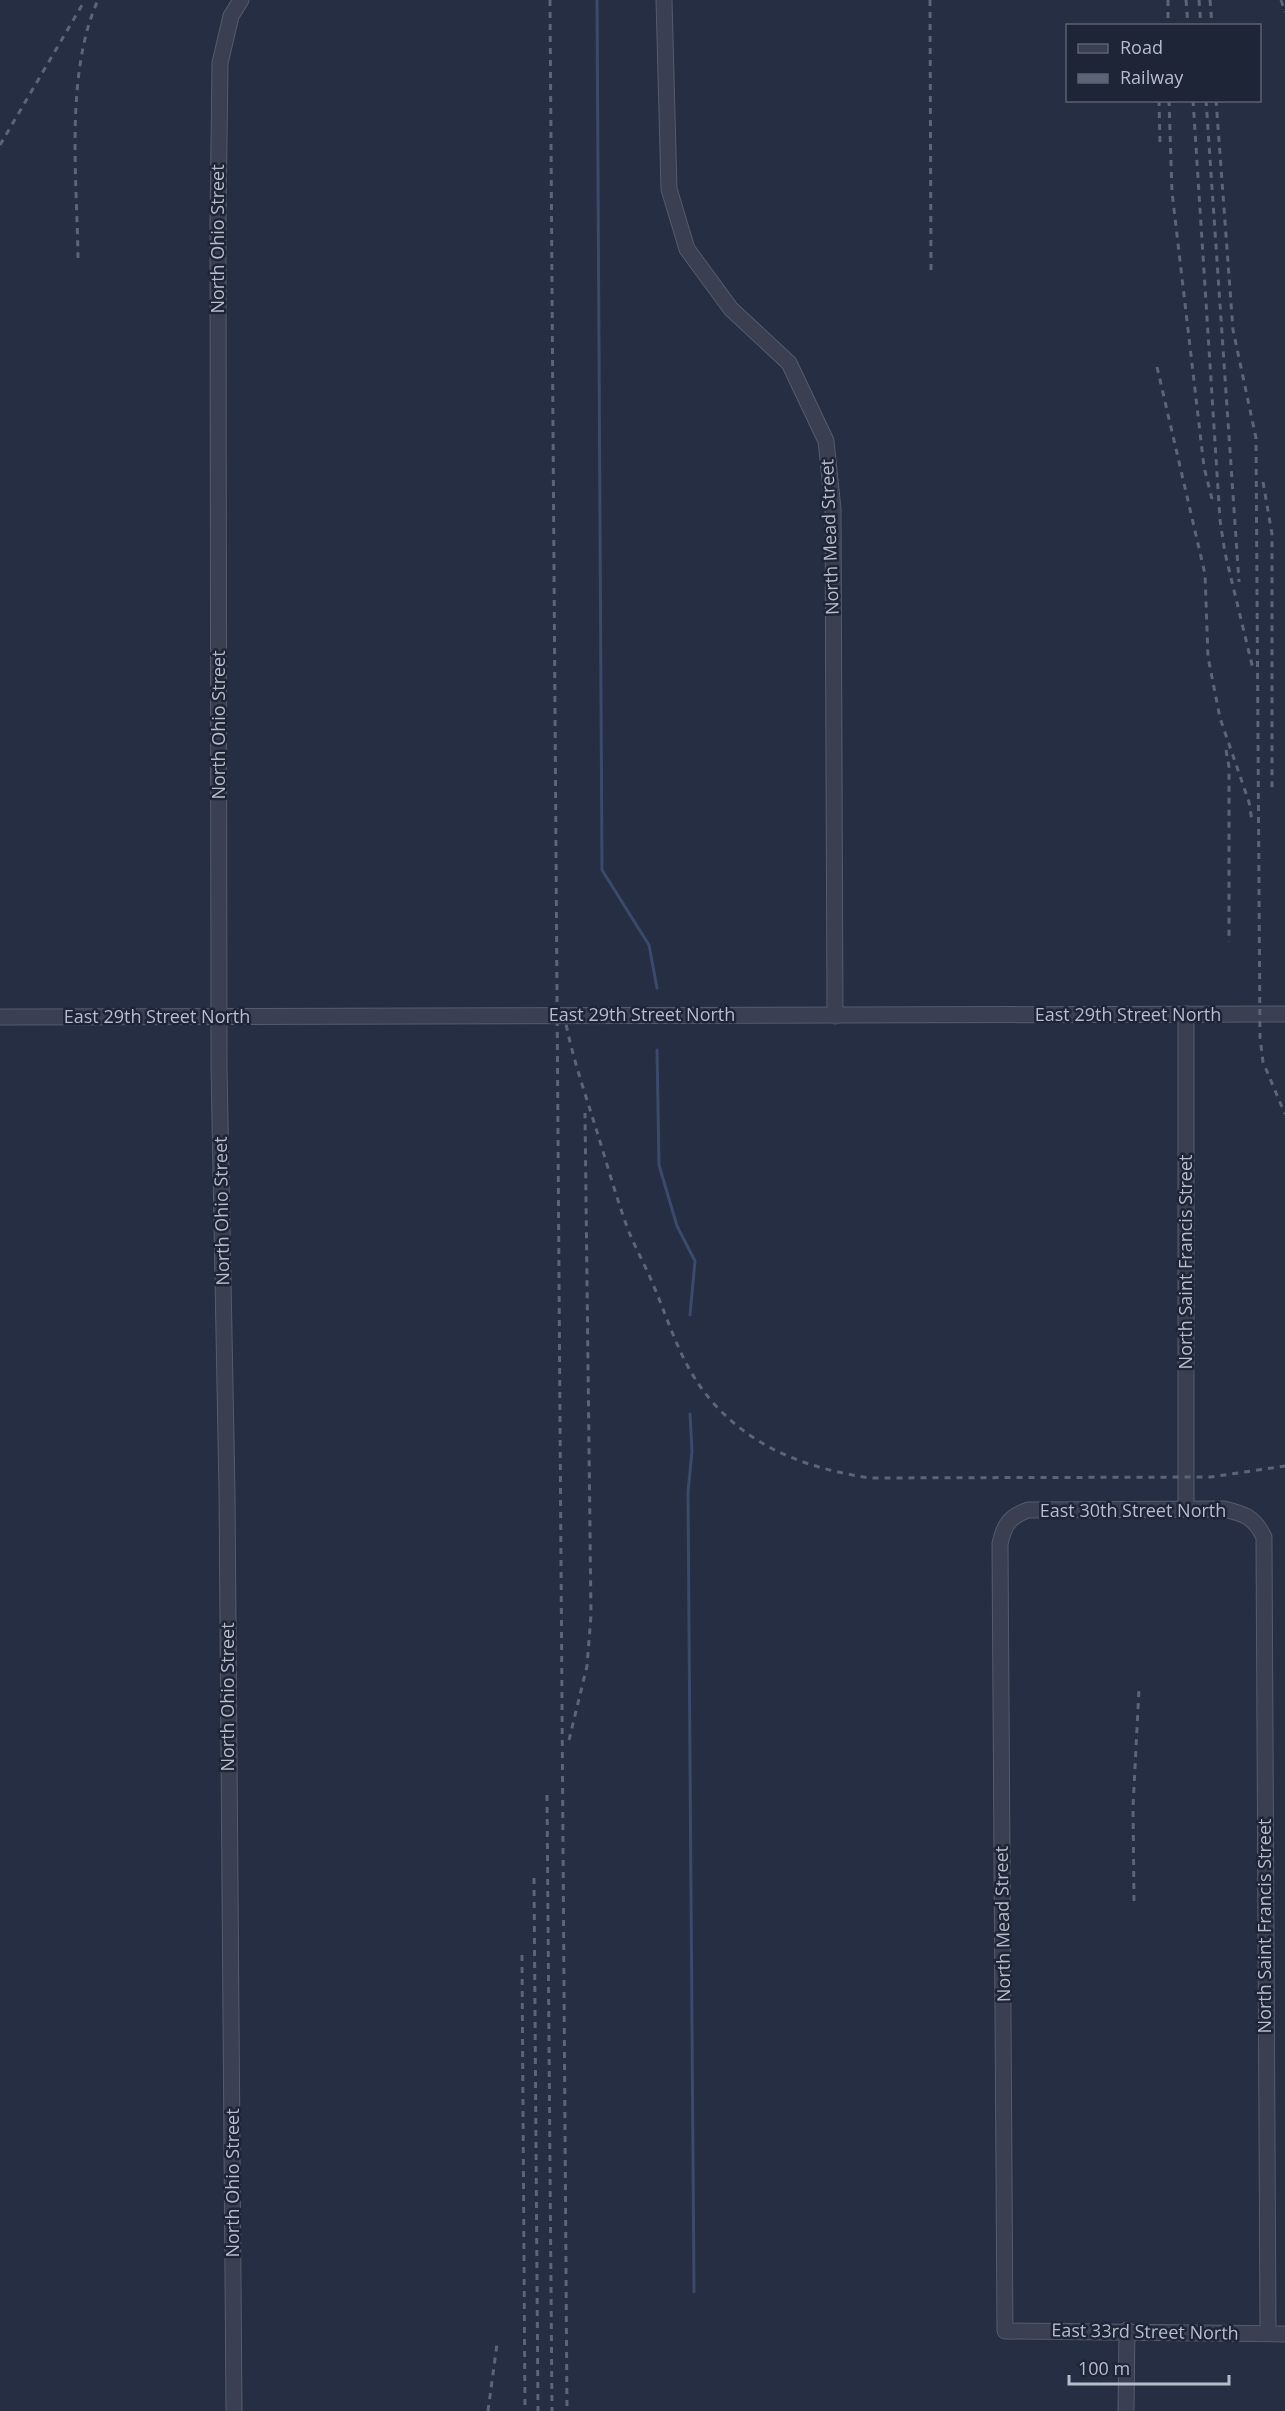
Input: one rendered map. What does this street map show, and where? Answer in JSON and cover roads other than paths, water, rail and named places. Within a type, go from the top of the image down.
[{"type":"street","name":"North Mead Street","points":[[664,0],[669,189],[687,249],[731,309],[789,363],[826,441],[833,509],[835,1016]]},
{"type":"street","name":"North Ohio Street","points":[[234,2411],[227,1503],[219,1017],[219,74],[220,63],[237,6]]},
{"type":"street","name":"North Saint Francis Street","points":[[1186,1014],[1186,1509]]},
{"type":"street","name":"East 29th Street North","points":[[0,1017],[1285,1014]]},
{"type":"street","name":"East 30th Street North","points":[[1010,1520],[1013,1515],[1028,1510],[1224,1509],[1248,1514],[1255,1521]]},
{"type":"street","name":"North Mead Street","points":[[1005,2331],[999,1581],[1003,1527],[1010,1520]]},
{"type":"street","name":"North Saint Francis Street","points":[[1255,1521],[1264,1537],[1266,1556],[1264,1959],[1268,2333]]},
{"type":"street","name":"East 33rd Street North","points":[[1005,2331],[1127,2330],[1285,2334]]},
{"type":"street","points":[[1126,2411],[1127,2330]]},
{"type":"waterway","points":[[597,0],[602,870],[649,945],[657,988]]},
{"type":"waterway","points":[[657,1050],[659,1165],[677,1226],[695,1261],[690,1315]]},
{"type":"waterway","points":[[690,1414],[692,1451],[688,1492],[694,2292]]},
{"type":"railway","points":[[0,145],[85,0]]},
{"type":"railway","points":[[78,258],[75,160],[77,93],[81,60],[98,0]]},
{"type":"railway","points":[[550,0],[567,2411]]},
{"type":"railway","points":[[930,0],[931,271]]},
{"type":"railway","points":[[1168,0],[1168,24]]},
{"type":"railway","points":[[1186,0],[1188,24]]},
{"type":"railway","points":[[1199,0],[1201,24]]},
{"type":"railway","points":[[1210,0],[1212,24]]},
{"type":"railway","points":[[1281,0],[1285,12]]},
{"type":"railway","points":[[1159,102],[1160,143]]},
{"type":"railway","points":[[1169,102],[1172,192],[1204,467],[1212,499]]},
{"type":"railway","points":[[1193,102],[1220,520],[1225,553],[1253,669]]},
{"type":"railway","points":[[1206,102],[1239,582]]},
{"type":"railway","points":[[1216,102],[1233,330],[1256,438],[1260,1037],[1263,1062],[1285,1114]]},
{"type":"railway","points":[[1157,367],[1205,574],[1208,657],[1220,718],[1249,802],[1252,821]]},
{"type":"railway","points":[[1263,482],[1272,534],[1272,791]]},
{"type":"railway","points":[[1226,750],[1229,767],[1229,942]]},
{"type":"railway","points":[[564,1013],[577,1066],[624,1218],[678,1347],[704,1392],[732,1422],[749,1435],[787,1456],[806,1463],[870,1478],[1211,1477],[1285,1466]]},
{"type":"railway","points":[[569,1740],[587,1666],[591,1615],[585,1113]]},
{"type":"railway","points":[[1134,1901],[1133,1807],[1139,1689]]},
{"type":"railway","points":[[547,1795],[552,2411]]},
{"type":"railway","points":[[534,1878],[538,2411]]},
{"type":"railway","points":[[522,1955],[525,2411]]},
{"type":"railway","points":[[488,2411],[497,2344]]}]
